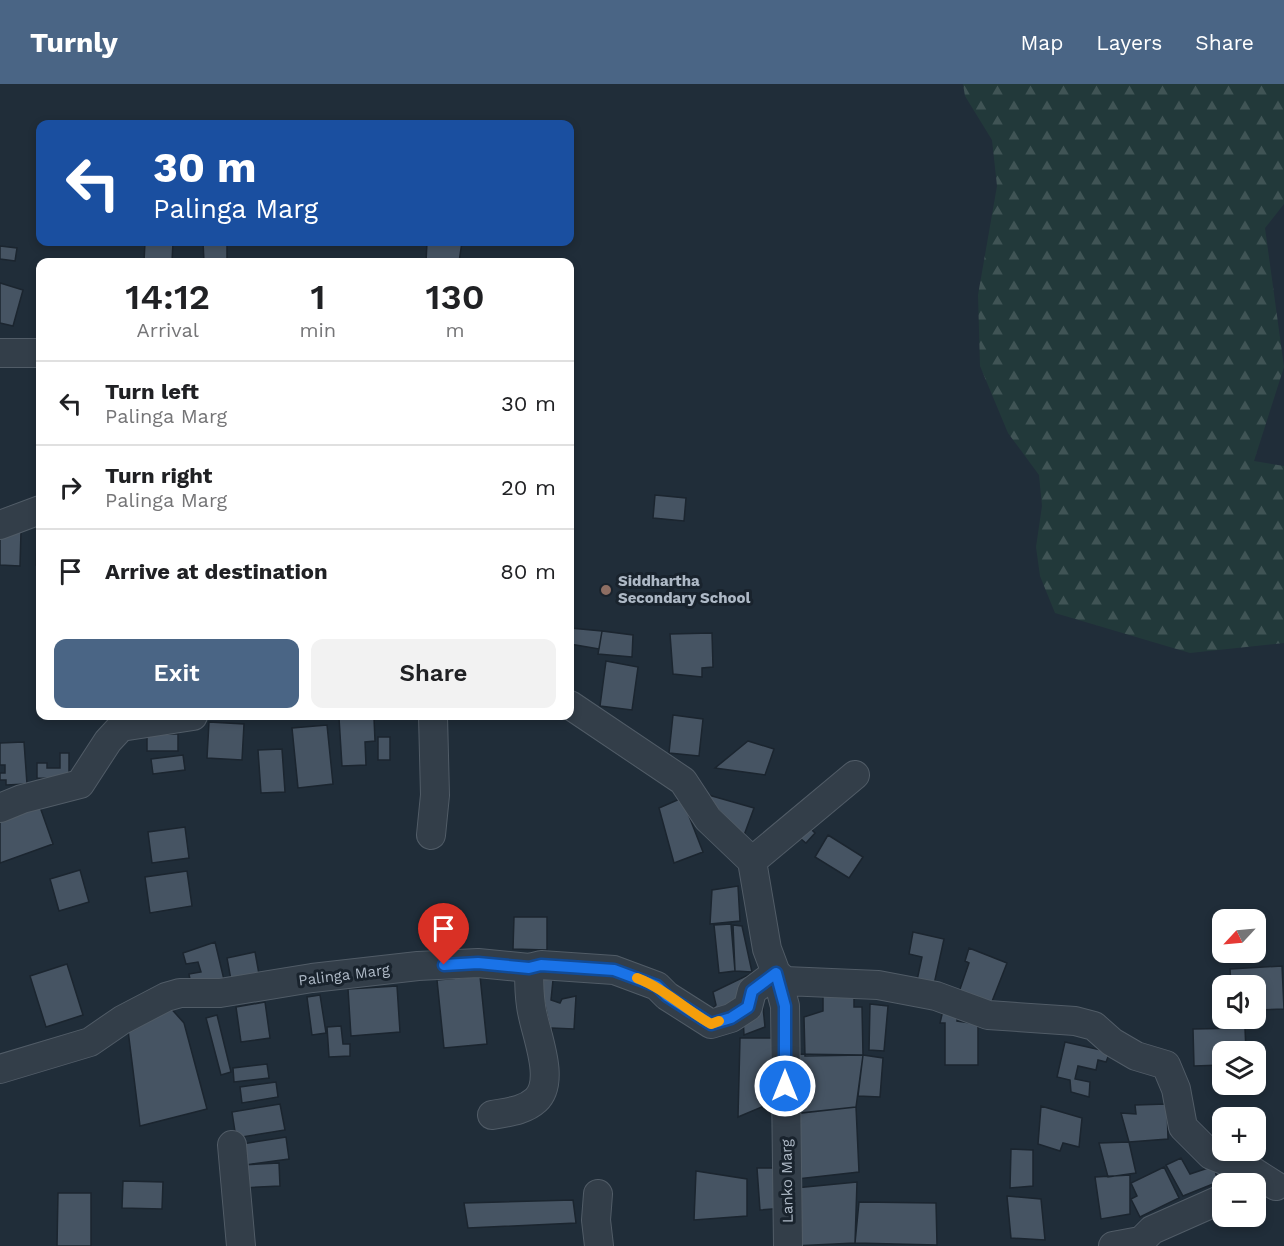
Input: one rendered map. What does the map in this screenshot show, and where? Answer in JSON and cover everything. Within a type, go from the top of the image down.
[{"type":"street","points":[[0,353],[36,353]]},
{"type":"street","points":[[0,525],[36,512]]},
{"type":"street","points":[[574,708],[683,781],[708,819],[752,861],[855,776]]},
{"type":"street","points":[[0,808],[22,799],[80,784],[108,741],[121,727],[167,720]]},
{"type":"street","points":[[431,835],[435,795],[434,720]]},
{"type":"street","name":"Lanko Marg","points":[[752,861],[768,948],[785,1006],[788,1246]]},
{"type":"street","name":"Palinga Marg","points":[[0,1069],[90,1042],[122,1020],[166,997],[180,993],[220,993],[312,978],[418,966],[478,963],[529,968],[541,965],[614,970],[657,986],[667,996],[711,1024],[731,1018],[748,1007],[752,991],[776,973]]},
{"type":"street","points":[[492,1115],[521,1109],[537,1100],[543,1089],[546,1069],[531,1005],[529,968]]},
{"type":"street","points":[[776,973],[785,981],[878,985],[936,996],[987,1015],[1075,1021],[1094,1026],[1112,1042],[1136,1056],[1166,1065],[1176,1089],[1183,1126],[1211,1155],[1254,1172],[1272,1188]]},
{"type":"street","points":[[232,1145],[241,1246]]},
{"type":"street","points":[[598,1194],[596,1220],[599,1246]]},
{"type":"street","points":[[1129,1244],[1152,1230],[1212,1203]]},
{"type":"green space","points":[[963,84],[1284,84],[1284,204],[1265,228],[1284,367],[1254,461],[1284,466],[1284,643],[1190,653],[1055,613],[1040,576],[1036,547],[1042,506],[1039,475],[1008,433],[980,366],[978,295],[997,186],[992,140],[965,96]]},
{"type":"building","points":[[0,246],[17,248],[15,261],[0,259]]},
{"type":"building","points":[[145,246],[173,246],[172,258],[144,258]]},
{"type":"building","points":[[203,246],[227,246],[227,258],[204,258]]},
{"type":"building","points":[[427,246],[461,246],[460,258],[426,258]]},
{"type":"building","points":[[0,283],[23,290],[13,326],[0,323]]},
{"type":"building","points":[[655,495],[686,498],[684,521],[653,518]]},
{"type":"building","points":[[0,530],[21,531],[20,566],[0,565]]},
{"type":"building","points":[[574,628],[602,631],[599,649],[574,645]]},
{"type":"building","points":[[602,631],[633,635],[632,657],[598,654]]},
{"type":"building","points":[[712,633],[713,667],[702,668],[702,677],[673,674],[670,634]]},
{"type":"building","points":[[606,661],[638,667],[632,710],[600,706]]},
{"type":"building","points":[[673,715],[703,719],[699,756],[669,753]]},
{"type":"building","points":[[339,720],[374,720],[375,741],[365,742],[366,765],[342,766]]},
{"type":"building","points":[[209,722],[244,724],[242,760],[207,758]]},
{"type":"building","points":[[327,725],[333,784],[298,788],[292,728]]},
{"type":"building","points":[[147,734],[178,734],[178,751],[147,751]]},
{"type":"building","points":[[378,737],[390,737],[390,760],[378,760]]},
{"type":"building","points":[[748,741],[774,749],[765,775],[715,768]]},
{"type":"building","points":[[24,742],[27,784],[6,785],[6,780],[0,780],[0,773],[5,773],[5,765],[0,765],[0,743]]},
{"type":"building","points":[[282,749],[285,792],[261,793],[258,750]]},
{"type":"building","points":[[60,753],[69,753],[69,779],[37,778],[37,763],[47,763],[47,768],[60,768]]},
{"type":"building","points":[[183,755],[185,770],[153,774],[151,759]]},
{"type":"building","points":[[705,794],[754,808],[743,838]]},
{"type":"building","points":[[682,798],[703,852],[674,863],[659,808]]},
{"type":"building","points":[[40,807],[53,844],[0,863],[0,821]]},
{"type":"building","points":[[806,824],[815,833],[806,843],[796,835]]},
{"type":"building","points":[[185,827],[189,858],[152,863],[148,832]]},
{"type":"building","points":[[828,835],[863,857],[849,878],[815,857]]},
{"type":"building","points":[[80,870],[89,902],[59,911],[50,879]]},
{"type":"building","points":[[187,871],[192,906],[150,913],[145,877]]},
{"type":"building","points":[[738,886],[740,921],[710,924],[712,890]]},
{"type":"building","points":[[514,917],[547,917],[547,950],[513,949]]},
{"type":"building","points":[[731,924],[735,971],[719,973],[714,925]]},
{"type":"building","points":[[733,925],[742,926],[752,972],[735,971]]},
{"type":"building","points":[[913,932],[944,939],[933,989],[916,985],[922,957],[909,954]]},
{"type":"building","points":[[215,942],[225,984],[191,985],[189,974],[201,972],[198,962],[186,964],[183,953]]},
{"type":"building","points":[[969,948],[1007,963],[991,1004],[959,992],[969,963],[965,961]]},
{"type":"building","points":[[255,952],[261,985],[233,991],[227,958]]},
{"type":"building","points":[[67,964],[83,1015],[46,1027],[30,976]]},
{"type":"building","points":[[1282,966],[1284,1009],[1266,1010],[1266,975],[1230,975],[1230,969]]},
{"type":"building","points":[[748,975],[742,1007],[712,1009],[716,1005],[713,992]]},
{"type":"building","points":[[480,976],[487,1044],[444,1048],[437,980]]},
{"type":"building","points":[[539,978],[553,980],[551,1000],[560,1003],[562,999],[576,996],[574,1029],[552,1028],[552,1037]]},
{"type":"building","points":[[397,986],[400,1032],[351,1036],[348,989]]},
{"type":"building","points":[[823,989],[854,989],[854,1007],[862,1007],[863,1055],[805,1056],[804,1017],[823,1011]]},
{"type":"building","points":[[320,995],[326,1033],[312,1035],[307,997]]},
{"type":"building","points":[[265,1002],[270,1038],[241,1042],[236,1007]]},
{"type":"building","points":[[167,1004],[184,1023],[207,1109],[140,1126],[127,1022]]},
{"type":"building","points":[[870,1004],[888,1006],[884,1051],[869,1050]]},
{"type":"building","points":[[944,1006],[957,1006],[957,1021],[978,1024],[978,1065],[945,1065],[945,1023],[940,1023]]},
{"type":"building","points":[[763,1007],[765,1027],[744,1035],[743,1017]]},
{"type":"building","points":[[217,1015],[231,1072],[221,1075],[206,1018]]},
{"type":"building","points":[[341,1026],[343,1044],[350,1044],[350,1056],[329,1057],[327,1027]]},
{"type":"building","points":[[1193,1029],[1245,1029],[1246,1041],[1212,1041],[1212,1065],[1194,1066]]},
{"type":"building","points":[[740,1038],[772,1038],[771,1103],[738,1117]]},
{"type":"building","points":[[1065,1042],[1110,1052],[1106,1062],[1098,1060],[1096,1070],[1078,1066],[1075,1079],[1090,1082],[1089,1097],[1071,1092],[1070,1080],[1057,1077]]},
{"type":"building","points":[[792,1054],[863,1055],[856,1107],[800,1113]]},
{"type":"building","points":[[863,1055],[883,1058],[880,1097],[858,1096]]},
{"type":"building","points":[[267,1064],[269,1078],[234,1082],[233,1068]]},
{"type":"building","points":[[276,1082],[278,1097],[242,1103],[240,1087]]},
{"type":"building","points":[[280,1104],[285,1130],[236,1138],[232,1112]]},
{"type":"building","points":[[1167,1104],[1168,1139],[1129,1142],[1121,1113],[1136,1114],[1135,1105]]},
{"type":"building","points":[[1041,1106],[1082,1118],[1079,1147],[1063,1143],[1060,1151],[1038,1144]]},
{"type":"building","points":[[856,1107],[859,1172],[797,1179],[793,1114]]},
{"type":"building","points":[[286,1137],[289,1159],[245,1165],[242,1144]]},
{"type":"building","points":[[1129,1142],[1136,1173],[1108,1177],[1099,1143]]},
{"type":"building","points":[[1011,1149],[1033,1150],[1033,1186],[1010,1188]]},
{"type":"building","points":[[1181,1158],[1190,1174],[1214,1166],[1216,1173],[1212,1173],[1212,1184],[1183,1196],[1166,1165]]},
{"type":"building","points":[[279,1163],[280,1186],[242,1188],[241,1165]]},
{"type":"building","points":[[1164,1167],[1179,1198],[1140,1217],[1131,1199],[1137,1196],[1131,1183]]},
{"type":"building","points":[[757,1168],[787,1168],[786,1208],[760,1210]]},
{"type":"building","points":[[696,1171],[747,1179],[747,1216],[694,1220]]},
{"type":"building","points":[[1130,1175],[1130,1214],[1101,1219],[1095,1177]]},
{"type":"building","points":[[123,1181],[163,1182],[162,1209],[122,1208]]},
{"type":"building","points":[[857,1182],[855,1243],[793,1246],[795,1188]]},
{"type":"building","points":[[58,1193],[91,1193],[91,1246],[57,1246]]},
{"type":"building","points":[[1007,1196],[1041,1199],[1045,1240],[1011,1238]]},
{"type":"building","points":[[573,1200],[576,1223],[468,1228],[464,1203]]},
{"type":"building","points":[[859,1202],[936,1203],[937,1245],[855,1243]]},
{"type":"slow traffic","points":[[637,978],[657,986],[667,996],[711,1024],[719,1021]]},
{"type":"place","name":"Siddhartha Secondary School","points":[[606,590]]},
{"type":"route","points":[[444,965],[478,963],[529,968],[541,965],[583,966],[614,970],[657,986],[667,996],[711,1024],[731,1018],[748,1007],[752,991],[776,973],[785,1006],[785,1086]]}]
